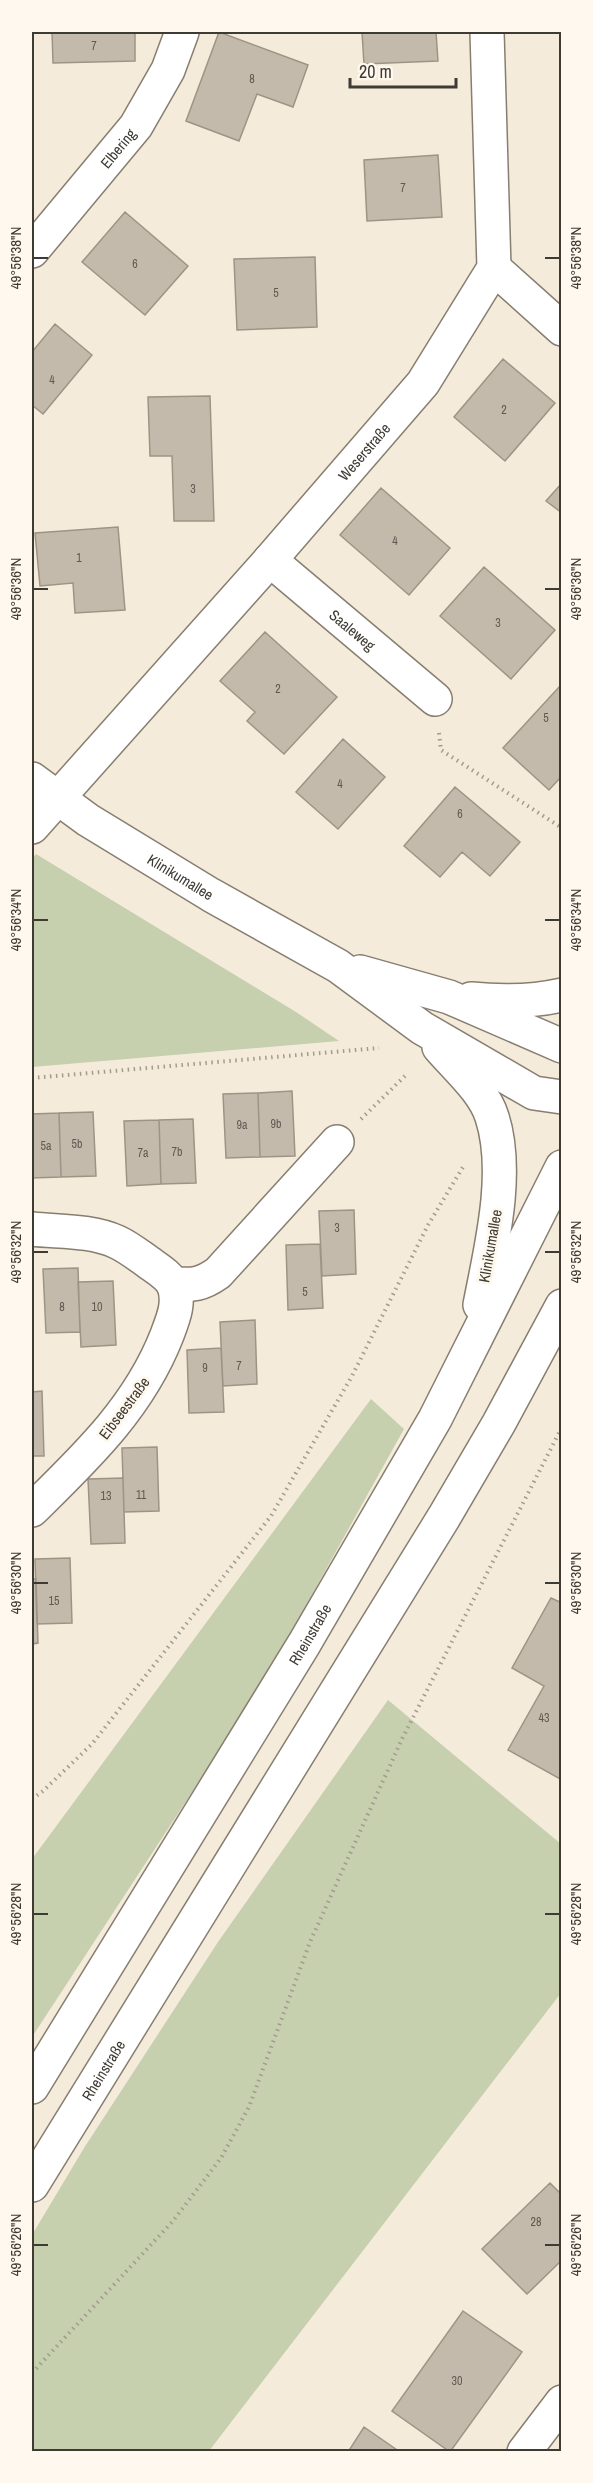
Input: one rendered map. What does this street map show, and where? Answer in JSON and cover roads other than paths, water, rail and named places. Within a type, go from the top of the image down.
[{"type":"street","name":"Elbering","points":[[32,251],[136,126],[168,70],[182,32]]},
{"type":"street","points":[[487,32],[494,268],[561,330]]},
{"type":"street","name":"Weserstraße","points":[[32,827],[44,788],[270,560],[423,382],[494,268]]},
{"type":"street","name":"Saaleweg","points":[[270,560],[435,699]]},
{"type":"street","name":"Klinikumallee","points":[[44,788],[88,820],[211,895],[338,966],[422,1028],[534,1093],[561,1097]]},
{"type":"street","name":"Klinikumallee","points":[[338,966],[448,997],[561,1046]]},
{"type":"street","name":"Klinikumallee","points":[[448,997],[503,1003],[544,1000],[561,995]]},
{"type":"street","name":"Klinikumallee","points":[[422,1028],[477,1091],[492,1116],[498,1147],[499,1196],[472,1344]]},
{"type":"street","points":[[32,1229],[87,1234],[118,1242],[160,1270],[173,1284],[193,1285],[205,1282],[218,1273],[337,1142]]},
{"type":"street","name":"Rheinstraße","points":[[32,2087],[304,1644],[435,1419],[561,1167]]},
{"type":"street","name":"Eibseestraße","points":[[32,1510],[78,1465],[130,1406],[148,1377],[175,1314],[177,1299],[173,1284]]},
{"type":"street","name":"Rheinstraße","points":[[32,2185],[444,1517],[499,1423],[561,1306]]},
{"type":"street","points":[[530,2449],[561,2402]]}]
